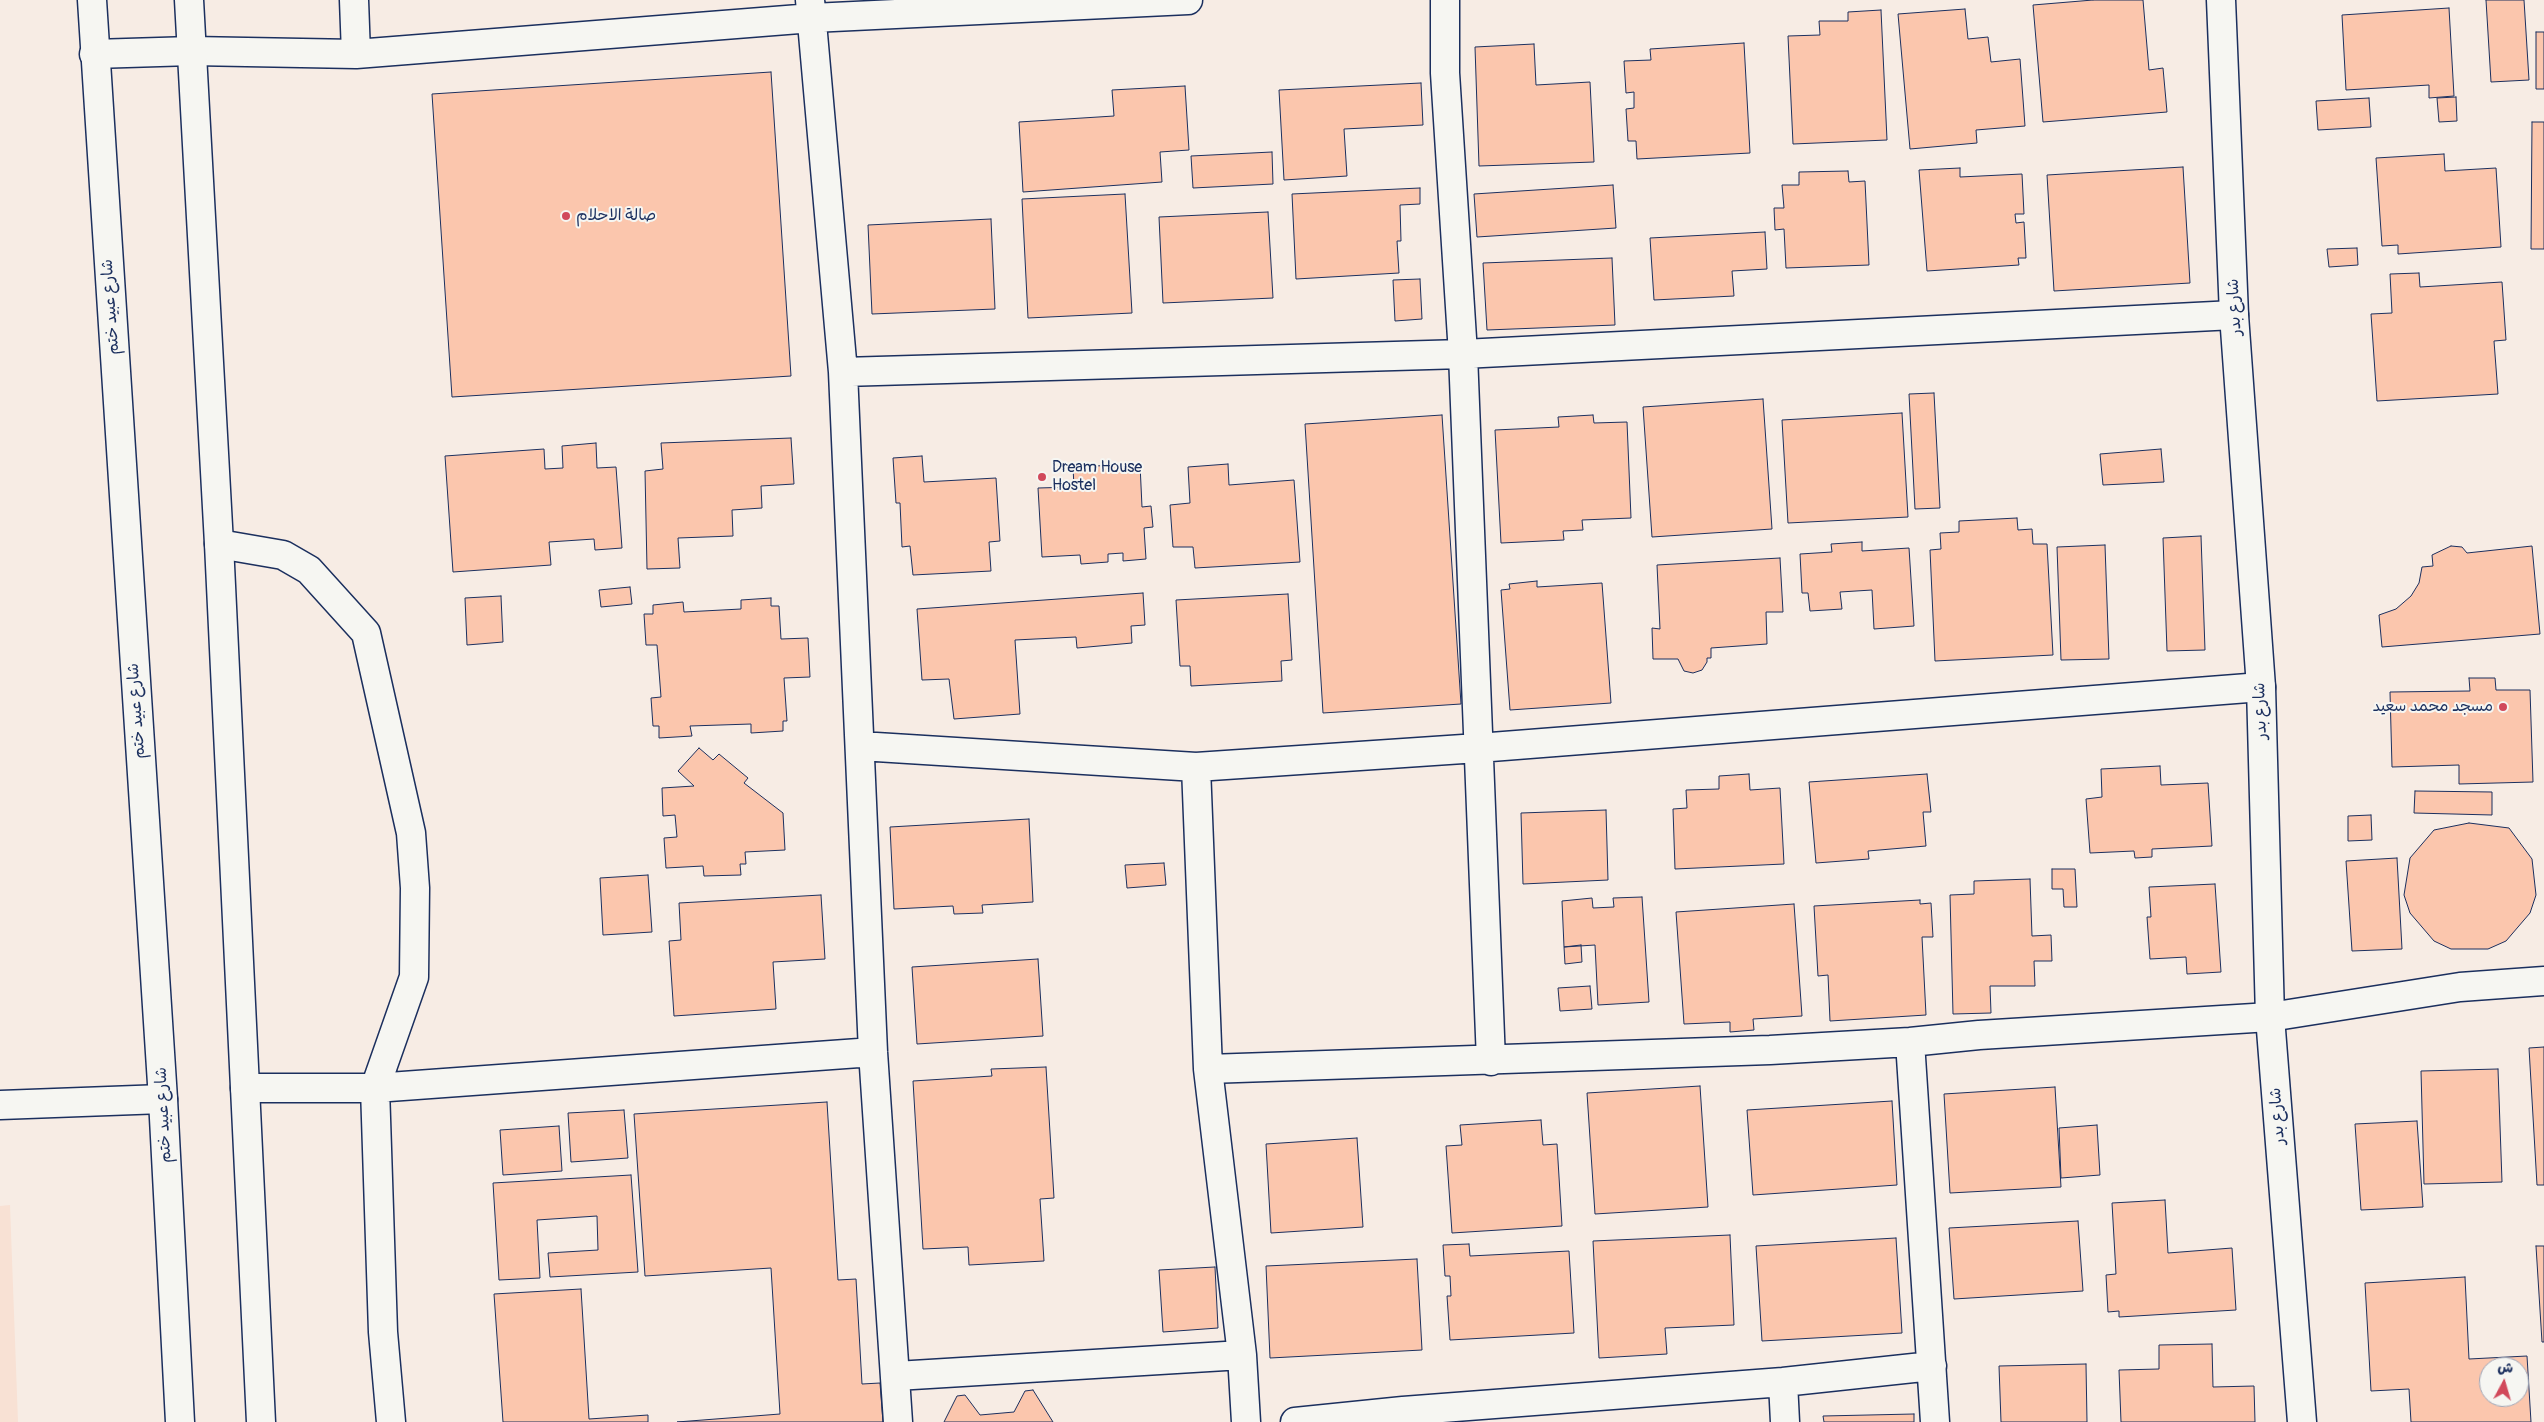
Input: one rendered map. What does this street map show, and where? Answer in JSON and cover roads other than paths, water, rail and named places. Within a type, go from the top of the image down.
[{"type":"street","name":"شارع عبيد ختم","points":[[92,0],[163,1099],[180,1422]]},
{"type":"street","points":[[189,0],[219,544],[261,1422]]},
{"type":"street","points":[[354,0],[356,54]]},
{"type":"street","points":[[94,54],[192,51],[356,54],[811,9],[1188,0]]},
{"type":"street","points":[[1445,0],[1445,72],[1463,354],[1491,1061]]},
{"type":"street","name":"شارع بدر","points":[[2221,0],[2234,315],[2261,687],[2270,1017],[2302,1422]]},
{"type":"street","points":[[811,9],[843,372],[873,1052],[898,1422]]},
{"type":"street","points":[[843,372],[1463,354],[2234,315]]},
{"type":"street","points":[[219,544],[283,555],[309,570],[366,633],[411,832],[415,888],[414,977],[375,1088],[383,1332],[391,1422]]},
{"type":"street","points":[[860,746],[1196,767],[1478,748],[2261,687]]},
{"type":"street","points":[[1196,767],[1208,1069],[1242,1355],[1246,1422]]},
{"type":"street","points":[[1208,1069],[1491,1061],[1770,1050],[1910,1042],[1979,1035],[2270,1017],[2460,987],[2544,981]]},
{"type":"street","points":[[1910,1042],[1935,1422]]},
{"type":"street","points":[[245,1088],[375,1088],[873,1052]]},
{"type":"street","points":[[0,1105],[163,1099]]},
{"type":"street","points":[[896,1376],[1242,1355]]},
{"type":"street","points":[[1295,1422],[1403,1417],[1783,1382],[1932,1366]]},
{"type":"street","points":[[1783,1382],[1785,1422]]},
{"type":"place","name":"صالة الاحلام","points":[[566,216]]},
{"type":"place","name":"Dream House Hostel","points":[[1042,477]]},
{"type":"place","name":"مسجد محمد سعيد","points":[[2503,707]]}]
